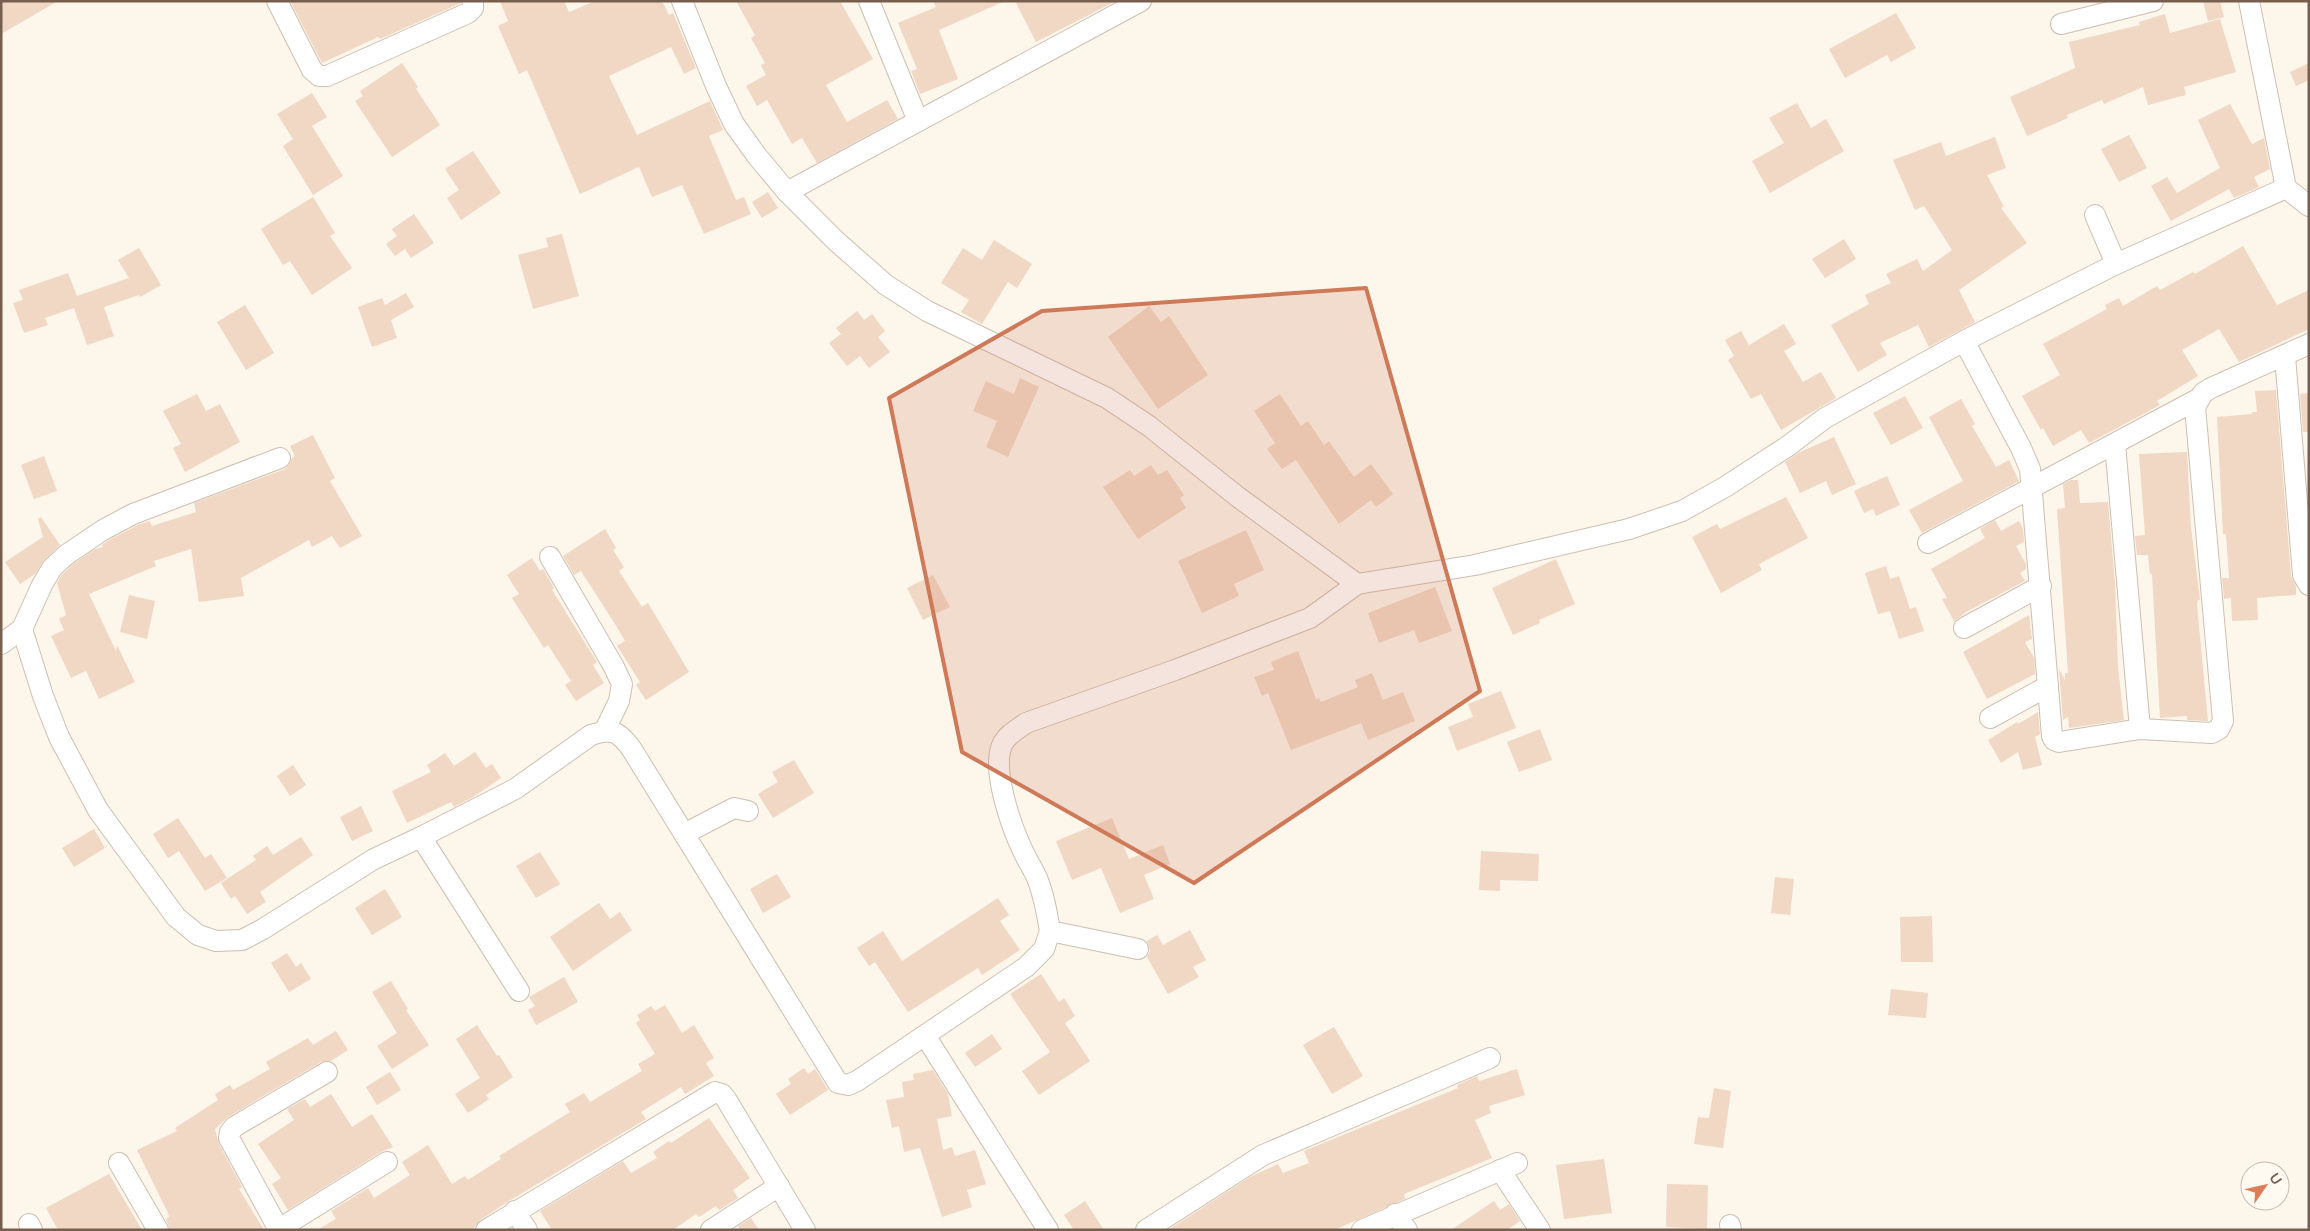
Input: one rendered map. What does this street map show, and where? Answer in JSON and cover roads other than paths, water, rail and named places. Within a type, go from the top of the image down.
[{"type":"street","points":[[278,1],[312,70],[319,76],[326,76],[468,13],[473,8],[473,1]]},
{"type":"street","points":[[682,1],[716,86],[734,124],[757,156],[787,192],[836,242],[886,285],[926,311],[1107,398],[1149,426],[1238,497],[1357,584]]},
{"type":"street","points":[[869,1],[918,121]]},
{"type":"street","points":[[787,192],[1141,1]]},
{"type":"street","points":[[2061,24],[2153,1]]},
{"type":"street","points":[[2249,1],[2286,188],[2309,206]]},
{"type":"street","points":[[22,629],[43,696],[59,737],[78,776],[121,843],[176,916],[198,935],[216,941],[242,940],[263,930],[374,859],[422,838],[515,789],[591,735],[606,730],[621,735],[631,748],[838,1083],[848,1085],[926,1037],[1026,967],[1044,950],[1050,930],[1046,903],[1037,878],[1011,824],[1001,783],[999,764],[1003,744],[1012,733],[1026,723],[1176,670],[1310,618],[1357,584],[1474,564],[1629,529],[1682,511],[1725,487],[1788,446],[1826,418],[1964,341],[2116,264],[2286,188]]},
{"type":"street","points":[[2096,215],[2116,264]]},
{"type":"street","points":[[1964,341],[2021,448],[2030,469],[2048,686],[2054,740],[2059,742],[2140,729],[2212,733],[2219,729],[2223,721],[2196,420],[2195,406],[2198,399]]},
{"type":"street","points":[[1928,543],[2198,399],[2211,388],[2309,344]]},
{"type":"street","points":[[2285,356],[2303,575],[2306,584],[2309,585]]},
{"type":"street","points":[[2115,444],[2140,729]]},
{"type":"street","points":[[1,644],[22,629],[52,568],[66,555],[103,530],[133,514],[280,458]]},
{"type":"street","points":[[550,557],[622,684],[619,701],[606,730]]},
{"type":"street","points":[[1964,628],[2041,586]]},
{"type":"street","points":[[1990,718],[2048,686]]},
{"type":"street","points":[[684,834],[734,808],[748,811]]},
{"type":"street","points":[[422,838],[519,991]]},
{"type":"street","points":[[1050,930],[1138,949]]},
{"type":"street","points":[[926,1037],[1048,1230]]},
{"type":"street","points":[[1146,1230],[1263,1155],[1490,1058]]},
{"type":"street","points":[[327,1072],[234,1127],[230,1132],[229,1138],[279,1229],[387,1162]]},
{"type":"street","points":[[486,1230],[715,1092],[722,1094],[726,1099],[805,1230]]},
{"type":"street","points":[[119,1163],[158,1230]]},
{"type":"street","points":[[1362,1230],[1401,1222],[1509,1166],[1540,1230]]},
{"type":"street","points":[[712,1230],[778,1186]]},
{"type":"street","points":[[516,1211],[527,1230]]}]
